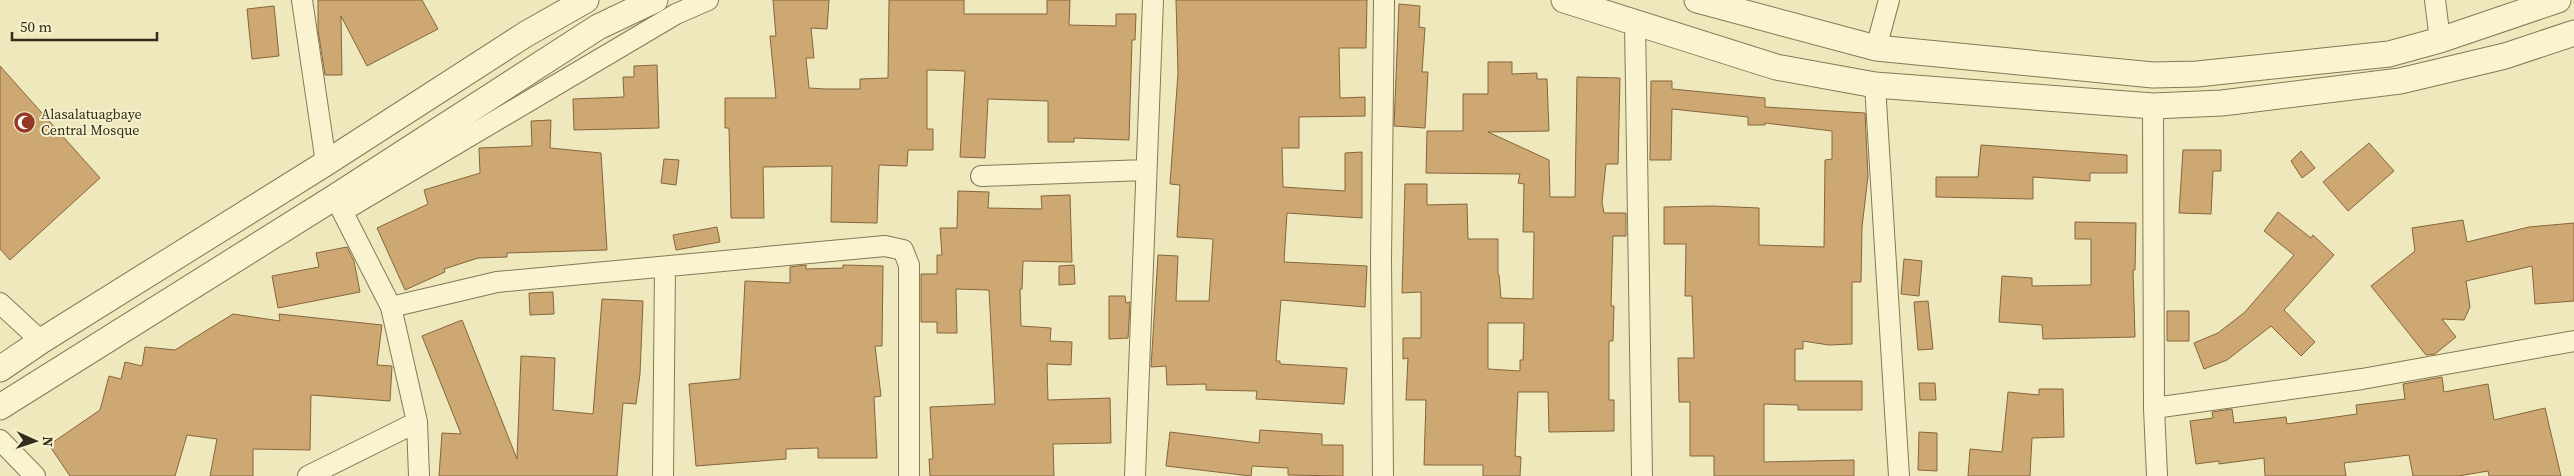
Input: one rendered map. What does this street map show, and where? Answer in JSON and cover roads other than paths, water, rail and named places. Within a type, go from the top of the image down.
[{"type":"street","points":[[302,0],[326,163]]},
{"type":"street","points":[[0,369],[41,341],[326,163],[526,34],[586,0]]},
{"type":"street","points":[[339,204],[598,27],[654,0]]},
{"type":"street","points":[[0,407],[339,204],[676,14],[708,0]]},
{"type":"street","points":[[1135,476],[1153,0]]},
{"type":"street","points":[[1383,476],[1381,251],[1384,0]]},
{"type":"street","points":[[1564,0],[1776,67],[1875,85],[2153,106],[2222,103],[2400,81],[2505,56],[2574,33]]},
{"type":"street","points":[[1697,0],[1876,48],[2153,75],[2197,74],[2389,54],[2440,40],[2558,0]]},
{"type":"street","points":[[1876,48],[1889,0]]},
{"type":"street","points":[[2435,0],[2440,40]]},
{"type":"street","points":[[1635,22],[1642,476]]},
{"type":"street","points":[[1875,85],[1899,476]]},
{"type":"street","points":[[2153,106],[2154,408],[2157,476]]},
{"type":"street","points":[[981,176],[1146,170]]},
{"type":"street","points":[[339,204],[391,307],[417,422],[419,476]]},
{"type":"street","points":[[391,307],[497,282],[886,246],[902,250],[909,266],[909,476]]},
{"type":"street","points":[[662,476],[666,267]]},
{"type":"street","points":[[0,303],[41,341]]},
{"type":"street","points":[[2154,408],[2362,379],[2574,341]]},
{"type":"street","points":[[308,476],[417,422]]},
{"type":"street","points":[[0,440],[35,476]]},
{"type":"place","name":"Alasalatuagbaye Central Mosque","points":[[25,122]]}]
